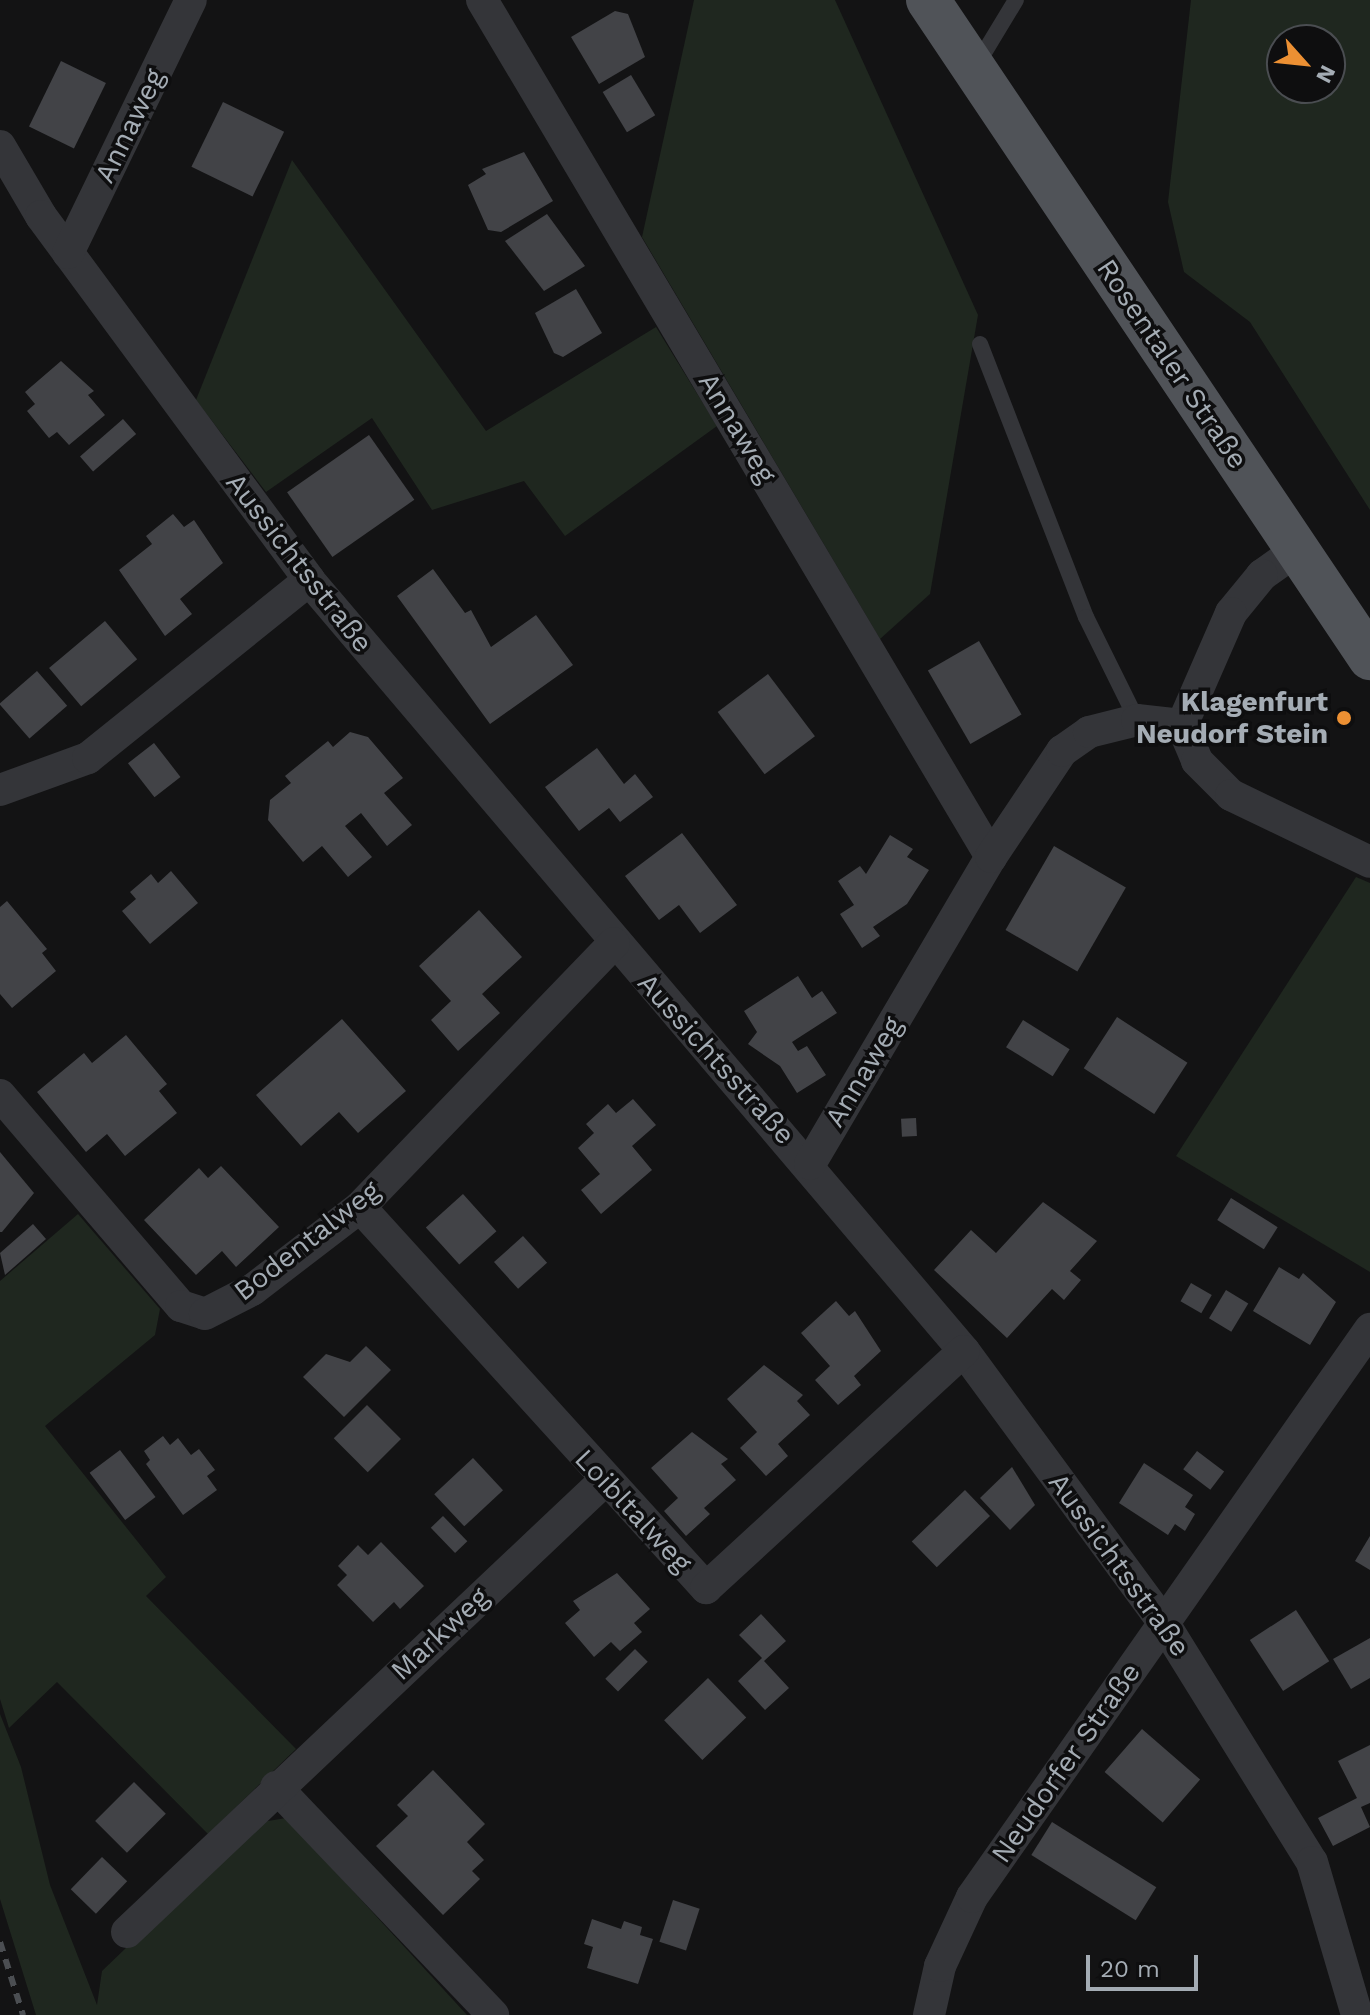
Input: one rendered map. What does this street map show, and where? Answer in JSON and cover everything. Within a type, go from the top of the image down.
[{"type":"main road","name":"Rosentaler Straße","points":[[928,0],[1370,658]]},
{"type":"street","name":"Annaweg","points":[[68,253],[191,0]]},
{"type":"street","name":"Annaweg","points":[[482,0],[991,857]]},
{"type":"street","name":"Aussichtsstraße","points":[[0,146],[68,253],[309,580],[614,943],[810,1164],[964,1351],[1163,1622],[1312,1862],[1357,2015]]},
{"type":"street","points":[[1296,551],[1262,575],[1231,613],[1182,725],[1197,761],[1231,795],[1370,862]]},
{"type":"street","points":[[0,790],[88,758],[309,580]]},
{"type":"street","name":"Annaweg","points":[[810,1164],[991,857],[1062,751],[1089,732],[1137,720],[1182,725]]},
{"type":"street","name":"Bodentalweg","points":[[0,1095],[181,1306],[205,1314],[252,1290],[360,1207],[614,943]]},
{"type":"street","name":"Loibltalweg","points":[[360,1207],[604,1481],[706,1588],[964,1351]]},
{"type":"street","name":"Neudorfer Straße","points":[[929,2015],[940,1966],[972,1897],[1370,1329]]},
{"type":"street","name":"Markweg","points":[[127,1932],[276,1787],[604,1481]]},
{"type":"street","points":[[276,1787],[493,2015]]},
{"type":"lane","points":[[973,71],[1016,0]]},
{"type":"lane","points":[[980,344],[1086,617],[1137,720]]},
{"type":"shaded area","points":[[694,0],[835,0],[978,315],[930,594],[880,639],[642,237]]},
{"type":"shaded area","points":[[1191,0],[1370,0],[1370,510],[1250,322],[1184,272],[1168,202]]},
{"type":"shaded area","points":[[292,160],[486,431],[656,327],[717,426],[565,536],[524,481],[432,510],[372,418],[266,492],[196,400]]},
{"type":"shaded area","points":[[1356,877],[1370,883],[1370,1272],[1176,1156]]},
{"type":"shaded area","points":[[78,1214],[160,1309],[155,1335],[45,1426],[166,1577],[146,1596],[296,1749],[208,1834],[57,1682],[9,1728],[0,1699],[0,1281]]},
{"type":"shaded area","points":[[0,1714],[21,1767],[50,1885],[97,2005],[102,1971],[256,1823],[286,1818],[467,2015],[36,2015],[0,1899]]},
{"type":"building","points":[[615,11],[628,14],[645,57],[599,84],[571,37]]},
{"type":"building","points":[[61,61],[106,83],[74,149],[29,127]]},
{"type":"building","points":[[631,75],[655,115],[627,132],[603,92]]},
{"type":"building","points":[[223,102],[284,132],[253,197],[191,167]]},
{"type":"building","points":[[524,152],[553,201],[501,232],[488,230],[468,185],[486,174],[482,169]]},
{"type":"building","points":[[547,214],[585,266],[544,291],[505,241]]},
{"type":"building","points":[[576,289],[602,333],[563,357],[554,353],[535,313]]},
{"type":"building","points":[[61,361],[94,391],[88,395],[105,415],[69,445],[57,432],[49,438],[27,411],[35,404],[25,392]]},
{"type":"building","points":[[123,419],[136,434],[93,471],[80,456]]},
{"type":"building","points":[[369,435],[414,500],[332,557],[287,492]]},
{"type":"building","points":[[173,514],[184,527],[194,520],[223,563],[180,599],[192,614],[165,636],[119,570],[152,544],[146,536]]},
{"type":"building","points":[[433,569],[465,613],[471,610],[491,647],[536,615],[573,665],[490,724],[397,596]]},
{"type":"building","points":[[105,621],[137,659],[81,706],[49,668]]},
{"type":"building","points":[[979,641],[1022,715],[970,744],[928,670]]},
{"type":"building","points":[[37,671],[67,706],[29,739],[0,703]]},
{"type":"building","points":[[768,674],[815,736],[765,774],[718,712]]},
{"type":"building","points":[[350,732],[368,737],[403,778],[384,793],[412,825],[387,846],[361,813],[345,826],[372,857],[348,877],[322,846],[303,862],[268,820],[270,800],[291,783],[285,776],[328,741],[333,747]]},
{"type":"building","points":[[154,743],[180,777],[154,797],[128,763]]},
{"type":"building","points":[[597,748],[624,784],[635,774],[653,797],[620,822],[609,808],[579,831],[545,787]]},
{"type":"building","points":[[682,833],[737,905],[700,933],[679,905],[659,920],[625,876]]},
{"type":"building","points":[[890,835],[913,849],[907,857],[929,870],[907,904],[873,927],[880,936],[862,948],[840,914],[854,905],[838,881],[860,866],[866,874]]},
{"type":"building","points":[[1054,846],[1126,888],[1077,972],[1006,930]]},
{"type":"building","points":[[171,871],[198,903],[150,944],[122,911],[136,899],[130,892],[151,874],[158,883]]},
{"type":"building","points":[[7,901],[47,949],[42,953],[56,971],[12,1008],[0,994],[0,907]]},
{"type":"building","points":[[479,910],[522,957],[482,994],[500,1013],[458,1051],[431,1020],[451,1001],[419,966]]},
{"type":"building","points":[[798,976],[812,998],[822,991],[837,1013],[792,1042],[798,1051],[807,1046],[826,1075],[797,1093],[780,1066],[748,1044],[757,1032],[744,1011]]},
{"type":"building","points":[[1117,1017],[1187,1063],[1154,1114],[1084,1068]]},
{"type":"building","points":[[342,1019],[406,1091],[358,1133],[339,1112],[301,1146],[256,1095]]},
{"type":"building","points":[[1023,1020],[1070,1049],[1053,1076],[1006,1047]]},
{"type":"building","points":[[126,1035],[167,1084],[159,1091],[177,1113],[125,1156],[107,1134],[86,1152],[37,1092],[84,1053],[92,1063]]},
{"type":"building","points":[[633,1099],[656,1125],[632,1146],[652,1170],[601,1214],[581,1190],[600,1174],[578,1148],[594,1133],[586,1124],[608,1104],[616,1113]]},
{"type":"building","points":[[916,1118],[917,1136],[902,1137],[901,1119]]},
{"type":"building","points":[[0,1152],[34,1193],[2,1232],[0,1232]]},
{"type":"building","points":[[221,1166],[279,1227],[236,1267],[222,1251],[196,1275],[144,1220],[199,1168],[208,1178]]},
{"type":"building","points":[[463,1194],[496,1231],[459,1265],[426,1227]]},
{"type":"building","points":[[1231,1198],[1278,1227],[1264,1249],[1217,1220]]},
{"type":"building","points":[[1043,1202],[1097,1241],[1070,1271],[1081,1280],[1064,1300],[1052,1289],[1007,1338],[934,1270],[971,1230],[996,1253]]},
{"type":"building","points":[[33,1224],[46,1239],[5,1275],[0,1253]]},
{"type":"building","points":[[523,1236],[547,1263],[518,1289],[494,1262]]},
{"type":"building","points":[[1279,1267],[1299,1279],[1303,1273],[1336,1302],[1310,1345],[1253,1311]]},
{"type":"building","points":[[1191,1283],[1212,1295],[1201,1313],[1180,1301]]},
{"type":"building","points":[[1226,1290],[1248,1303],[1231,1332],[1209,1318]]},
{"type":"building","points":[[836,1301],[849,1316],[855,1311],[881,1351],[854,1376],[861,1385],[838,1405],[815,1380],[830,1366],[801,1333]]},
{"type":"building","points":[[366,1346],[391,1370],[344,1417],[303,1377],[326,1354],[350,1362]]},
{"type":"building","points":[[764,1365],[803,1395],[797,1401],[810,1415],[778,1444],[788,1456],[766,1476],[740,1448],[757,1432],[727,1399]]},
{"type":"building","points":[[367,1405],[401,1439],[368,1472],[334,1438]]},
{"type":"building","points":[[692,1432],[728,1459],[721,1464],[736,1480],[704,1508],[710,1514],[686,1536],[664,1511],[678,1498],[651,1468]]},
{"type":"building","points":[[163,1436],[170,1445],[178,1438],[191,1455],[199,1449],[215,1470],[207,1476],[217,1490],[183,1515],[146,1464],[150,1460],[144,1451]]},
{"type":"building","points":[[120,1450],[156,1497],[125,1520],[90,1473]]},
{"type":"building","points":[[1197,1451],[1224,1471],[1210,1490],[1183,1469]]},
{"type":"building","points":[[473,1458],[503,1490],[464,1526],[434,1494]]},
{"type":"building","points":[[1144,1463],[1193,1495],[1185,1507],[1195,1514],[1185,1531],[1175,1524],[1168,1535],[1119,1503]]},
{"type":"building","points":[[1012,1467],[1035,1505],[1010,1530],[980,1498]]},
{"type":"building","points":[[965,1490],[990,1516],[937,1567],[912,1541]]},
{"type":"building","points":[[443,1516],[467,1541],[455,1553],[431,1528]]},
{"type":"building","points":[[1370,1536],[1370,1570],[1355,1561]]},
{"type":"building","points":[[381,1542],[424,1586],[400,1609],[394,1602],[373,1622],[337,1585],[347,1575],[338,1566],[358,1545],[368,1555]]},
{"type":"building","points":[[617,1573],[650,1609],[634,1623],[642,1632],[620,1651],[611,1642],[594,1657],[565,1623],[580,1610],[573,1601]]},
{"type":"building","points":[[1296,1610],[1329,1661],[1283,1691],[1250,1640]]},
{"type":"building","points":[[761,1614],[786,1641],[764,1661],[789,1688],[765,1710],[738,1681],[762,1658],[739,1635]]},
{"type":"building","points":[[1370,1638],[1370,1678],[1351,1689],[1333,1659]]},
{"type":"building","points":[[635,1649],[648,1662],[618,1691],[605,1679]]},
{"type":"building","points":[[708,1678],[746,1718],[702,1760],[664,1720]]},
{"type":"building","points":[[1142,1729],[1200,1780],[1163,1823],[1105,1772]]},
{"type":"building","points":[[1370,1745],[1370,1803],[1361,1807],[1370,1827],[1333,1846],[1318,1818],[1357,1798],[1338,1761]]},
{"type":"building","points":[[433,1770],[485,1824],[467,1842],[484,1860],[472,1871],[480,1879],[443,1915],[376,1846],[408,1816],[397,1805]]},
{"type":"building","points":[[134,1782],[166,1814],[127,1853],[95,1821]]},
{"type":"building","points":[[1052,1822],[1156,1887],[1136,1920],[1031,1855]]},
{"type":"building","points":[[102,1857],[127,1881],[96,1914],[71,1889]]},
{"type":"building","points":[[673,1900],[700,1909],[686,1950],[659,1942]]},
{"type":"building","points":[[592,1919],[621,1929],[624,1921],[642,1927],[640,1935],[653,1939],[638,1984],[587,1968],[593,1947],[584,1944]]},
{"type":"railway","points":[[0,1942],[23,2015]]},
{"type":"place","name":"Klagenfurt Neudorf Stein","points":[[1344,718]]}]
